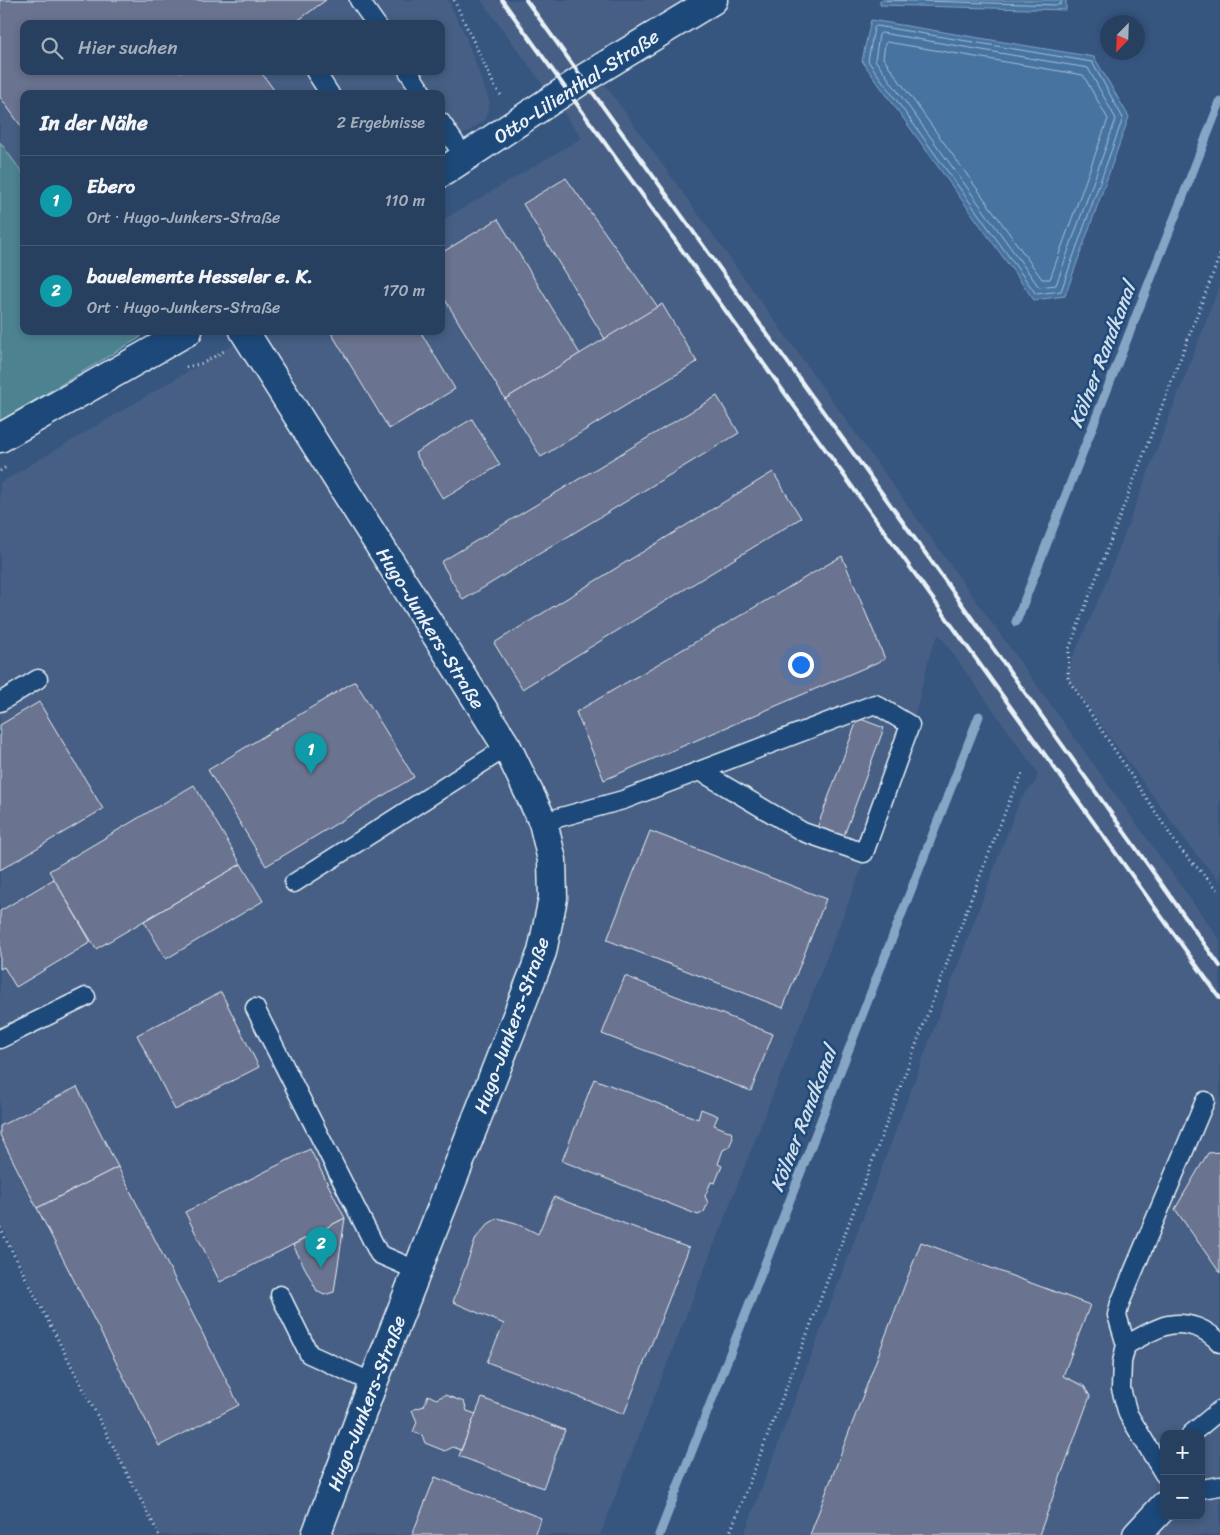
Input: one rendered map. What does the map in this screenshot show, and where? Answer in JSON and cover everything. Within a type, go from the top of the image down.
[{"type":"street","name":"Otto-Lilienthal-Straße","points":[[445,170],[583,79],[713,0]]},
{"type":"street","points":[[0,438],[181,335]]},
{"type":"street","name":"Hugo-Junkers-Straße","points":[[247,335],[507,747],[543,822],[552,860],[553,898],[542,952],[373,1383],[316,1535]]},
{"type":"street","points":[[1137,1535],[1160,1510]]},
{"type":"lane","points":[[359,0],[373,20]]},
{"type":"lane","points":[[318,75],[327,90]]},
{"type":"lane","points":[[411,75],[420,90]]},
{"type":"lane","points":[[445,128],[465,158]]},
{"type":"lane","points":[[0,702],[38,679]]},
{"type":"lane","points":[[543,822],[623,800],[875,704],[910,725],[864,853],[803,832],[700,771]]},
{"type":"lane","points":[[294,883],[507,747]]},
{"type":"lane","points":[[0,1039],[86,997]]},
{"type":"lane","points":[[255,1008],[379,1254],[418,1271]]},
{"type":"lane","points":[[1160,1462],[1128,1414],[1121,1389],[1122,1362],[1126,1345],[1117,1314],[1205,1101]]},
{"type":"lane","points":[[280,1295],[310,1354],[373,1383]]},
{"type":"lane","points":[[1126,1345],[1169,1325],[1202,1328],[1220,1343]]},
{"type":"lane","points":[[1196,1430],[1220,1410]]},
{"type":"lane","points":[[1205,1488],[1220,1486]]},
{"type":"path","points":[[454,0],[495,87],[520,121]]},
{"type":"path","points":[[1220,255],[1069,649],[1068,680],[1179,848],[1220,892]]},
{"type":"path","points":[[729,1535],[971,899],[1011,798],[1023,773]]},
{"type":"path","points":[[0,1228],[158,1535]]},
{"type":"shaded area","points":[[0,0],[448,0],[465,35],[490,103],[484,121],[445,146],[445,90],[20,90],[20,170],[0,142]]},
{"type":"shaded area","points":[[481,0],[694,0],[588,61],[1220,940],[1220,1535],[744,1535],[1019,802],[1036,781],[1038,773],[939,634],[931,650],[903,763],[600,1535],[159,1535],[0,1223],[0,483],[249,335],[445,335],[445,219],[582,138]]},
{"type":"shaded area","points":[[1220,285],[1220,881],[1194,852],[1065,674],[1103,590]]},
{"type":"green space","points":[[0,142],[20,170],[20,335],[140,335],[141,337],[0,421]]},
{"type":"water","points":[[880,0],[1066,0],[1066,10],[880,5]]},
{"type":"water","points":[[871,20],[1094,57],[1129,117],[1065,296],[1034,300],[862,61]]},
{"type":"building","points":[[0,0],[326,0],[298,20],[20,20],[20,75],[263,75],[274,90],[20,90],[20,124],[0,97]]},
{"type":"building","points":[[566,178],[658,307],[605,339],[523,204]]},
{"type":"building","points":[[498,219],[580,354],[505,399],[445,300],[445,251]]},
{"type":"building","points":[[662,304],[697,362],[541,457],[505,399]]},
{"type":"building","points":[[332,335],[422,335],[455,389],[389,429]]},
{"type":"building","points":[[717,396],[739,433],[463,600],[441,562]]},
{"type":"building","points":[[472,419],[500,465],[443,499],[415,453]]},
{"type":"building","points":[[773,472],[801,518],[522,689],[494,643]]},
{"type":"building","points":[[842,556],[885,659],[604,780],[576,712]]},
{"type":"building","points":[[355,681],[414,777],[266,866],[208,770]]},
{"type":"building","points":[[39,702],[103,809],[0,870],[0,725]]},
{"type":"building","points":[[858,718],[884,728],[843,838],[817,828]]},
{"type":"building","points":[[194,785],[241,864],[96,949],[49,871]]},
{"type":"building","points":[[650,831],[826,899],[783,1008],[607,940]]},
{"type":"building","points":[[241,864],[263,901],[166,959],[144,921]]},
{"type":"building","points":[[54,879],[91,942],[16,987],[4,967],[0,969],[0,911]]},
{"type":"building","points":[[625,976],[773,1034],[751,1091],[602,1034]]},
{"type":"building","points":[[221,992],[259,1067],[175,1110],[137,1035]]},
{"type":"building","points":[[594,1079],[698,1119],[701,1109],[718,1116],[714,1125],[731,1132],[733,1138],[729,1147],[723,1150],[718,1164],[722,1166],[715,1183],[711,1182],[705,1196],[708,1203],[704,1212],[698,1215],[562,1161]]},
{"type":"building","points":[[77,1087],[118,1167],[37,1208],[0,1135],[0,1126]]},
{"type":"building","points":[[310,1149],[345,1218],[220,1282],[185,1212]]},
{"type":"building","points":[[1220,1152],[1220,1273],[1175,1209],[1208,1153]]},
{"type":"building","points":[[118,1167],[239,1405],[159,1446],[37,1208]]},
{"type":"building","points":[[554,1197],[689,1248],[624,1414],[487,1362],[504,1324],[453,1302],[476,1238],[488,1224],[498,1218],[516,1223],[538,1234]]},
{"type":"building","points":[[345,1218],[334,1292],[324,1295],[317,1291],[293,1245]]},
{"type":"building","points":[[921,1242],[1090,1305],[1063,1376],[1084,1386],[1090,1396],[1039,1535],[810,1535]]},
{"type":"building","points":[[428,1395],[436,1399],[445,1395],[464,1402],[467,1411],[476,1414],[461,1450],[453,1447],[445,1451],[425,1443],[422,1435],[413,1432],[417,1422],[412,1410],[424,1406]]},
{"type":"building","points":[[482,1398],[565,1430],[543,1488],[459,1456]]},
{"type":"building","points":[[435,1477],[541,1518],[534,1535],[412,1535]]},
{"type":"waterway","name":"Kölner Randkanal","points":[[1016,622],[1220,102]]},
{"type":"waterway","name":"Kölner Randkanal","points":[[659,1535],[979,716]]},
{"type":"railway","points":[[502,0],[1220,998]]},
{"type":"railway","points":[[526,0],[931,561],[1220,966]]},
{"type":"place","name":"Ebero","points":[[311,774]]},
{"type":"place","name":"bauelemente Hesseler e. K.","points":[[321,1268]]}]
